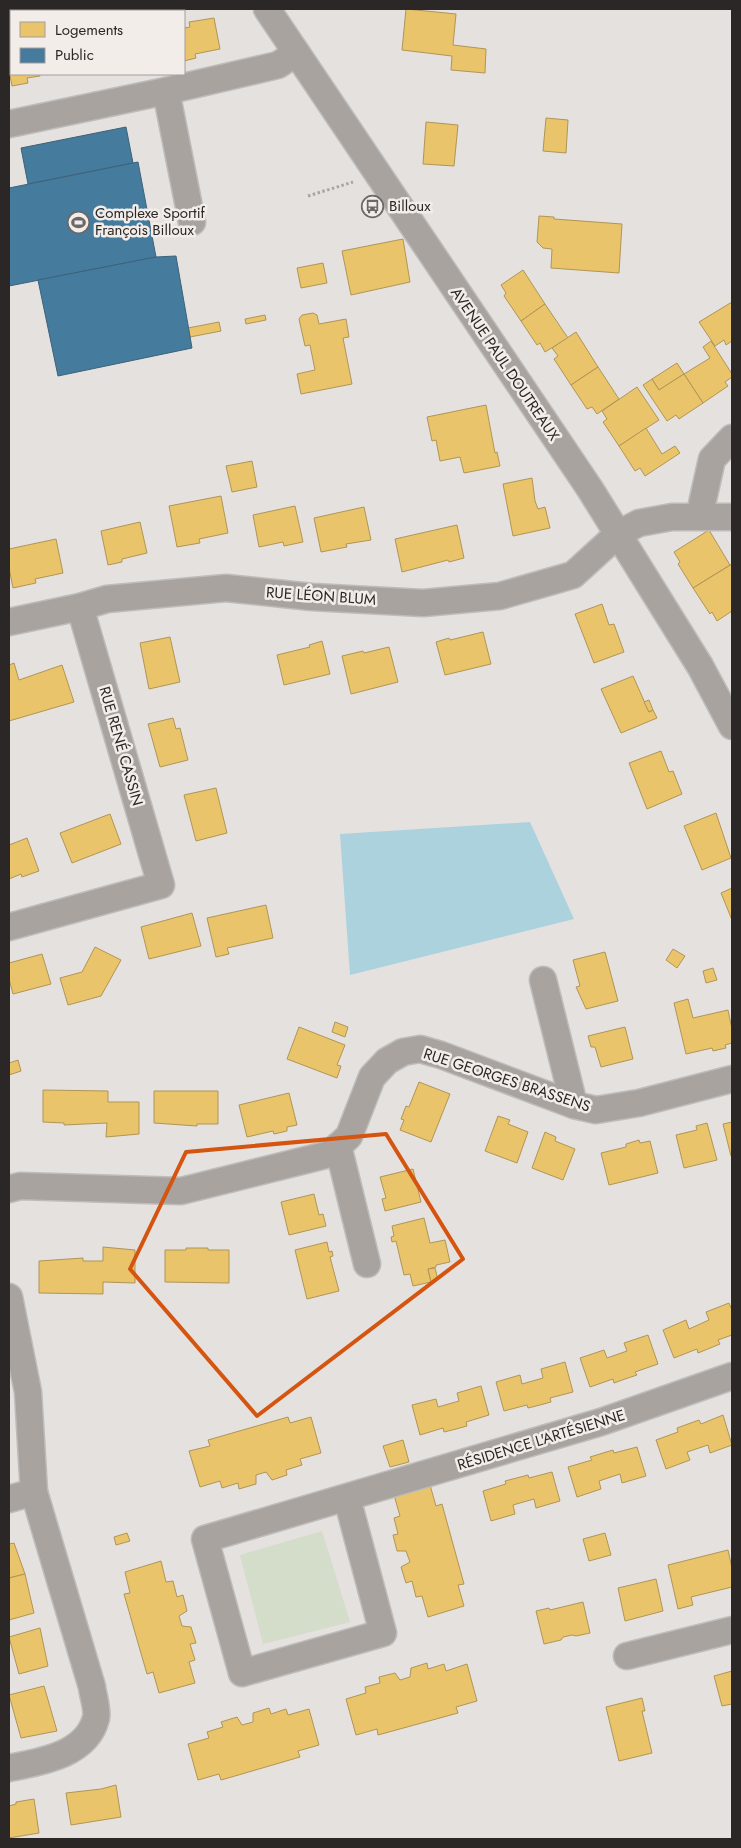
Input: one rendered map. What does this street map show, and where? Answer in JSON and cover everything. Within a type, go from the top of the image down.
[{"type":"street","name":"AVENUE PAUL DOUTREAUX","points":[[267,9],[590,489],[700,666],[732,726]]},
{"type":"street","points":[[9,124],[278,65],[296,53]]},
{"type":"street","points":[[166,91],[192,222]]},
{"type":"street","points":[[705,518],[702,504],[712,459],[732,438]]},
{"type":"street","name":"RUE LÉON BLUM","points":[[9,622],[80,607],[107,599],[226,588],[312,597],[423,603],[500,596],[573,575],[618,534],[639,523],[672,517],[732,517]]},
{"type":"street","name":"RUE RENÉ CASSIN","points":[[9,927],[161,885],[80,607]]},
{"type":"street","points":[[543,980],[574,1105]]},
{"type":"street","name":"RUE GEORGES BRASSENS","points":[[9,1189],[20,1186],[181,1191],[330,1154],[349,1136],[372,1077],[387,1061],[403,1052],[420,1049],[441,1055],[574,1105],[596,1110],[639,1103],[732,1079]]},
{"type":"street","points":[[338,1146],[367,1264]]},
{"type":"street","points":[[9,1297],[28,1392],[34,1492],[92,1687],[97,1717],[88,1736],[68,1752],[36,1763],[9,1768]]},
{"type":"street","name":"RÉSIDENCE L'ARTÉSIENNE","points":[[347,1498],[383,1633],[242,1673],[205,1539],[601,1422],[732,1376]]},
{"type":"street","points":[[9,1499],[34,1492]]},
{"type":"street","points":[[627,1656],[732,1630]]},
{"type":"path","points":[[308,196],[346,186],[376,173]]},
{"type":"highlighted area","points":[[386,1134],[463,1259],[257,1416],[130,1269],[186,1152]]},
{"type":"green space","points":[[322,1531],[350,1622],[263,1644],[240,1555]]},
{"type":"water","points":[[530,822],[574,919],[350,975],[340,834]]},
{"type":"building: Logements","points":[[406,9],[456,14],[453,45],[486,49],[485,73],[451,70],[452,56],[402,50]]},
{"type":"building: Logements","points":[[214,18],[220,49],[195,54],[196,58],[185,61],[185,28],[190,27],[189,22]]},
{"type":"building: Logements","points":[[9,54],[10,75],[40,76],[27,78],[28,83],[12,86],[9,71]]},
{"type":"building: Logements","points":[[546,118],[568,120],[566,153],[543,151]]},
{"type":"building: Logements","points":[[426,122],[458,125],[454,166],[423,164]]},
{"type":"building: Logements","points":[[539,216],[554,217],[554,219],[622,224],[619,273],[551,268],[552,249],[543,248],[537,242]]},
{"type":"building: Logements","points":[[403,239],[410,282],[351,295],[342,251]]},
{"type":"building: Logements","points":[[323,263],[327,283],[301,288],[297,268]]},
{"type":"building: Logements","points":[[523,270],[545,304],[521,321],[504,296],[506,293],[501,285]]},
{"type":"building: Logements","points":[[732,302],[732,341],[726,345],[724,340],[715,346],[699,322]]},
{"type":"building: Logements","points":[[545,304],[568,338],[545,352],[540,343],[537,345],[521,321]]},
{"type":"building: Logements","points":[[313,313],[317,315],[319,324],[346,319],[349,337],[343,338],[352,384],[301,394],[297,374],[315,370],[310,345],[305,346],[299,319],[302,315]]},
{"type":"building: Logements","points":[[265,315],[266,320],[246,324],[245,319]]},
{"type":"building: Logements","points":[[219,322],[221,331],[190,337],[188,328]]},
{"type":"building: Logements","points":[[576,332],[598,367],[571,385],[554,359],[558,356],[552,348]]},
{"type":"building: Logements","points":[[711,341],[732,374],[732,377],[725,382],[728,386],[703,403],[684,374],[710,358],[703,347]]},
{"type":"building: Logements","points":[[677,363],[684,374],[659,390],[652,379]]},
{"type":"building: Logements","points":[[598,367],[619,399],[597,414],[592,407],[587,409],[571,385]]},
{"type":"building: Logements","points":[[684,374],[703,403],[679,419],[676,415],[667,421],[643,385],[652,379],[659,390]]},
{"type":"building: Logements","points":[[637,387],[659,420],[619,446],[603,422],[607,419],[602,411]]},
{"type":"building: Logements","points":[[486,405],[495,453],[497,452],[500,466],[464,473],[460,457],[440,461],[436,440],[432,441],[427,417]]},
{"type":"building: Logements","points":[[646,428],[662,454],[675,446],[680,453],[645,476],[640,468],[635,471],[619,446]]},
{"type":"building: Logements","points":[[252,461],[257,487],[232,492],[226,466]]},
{"type":"building: Logements","points":[[532,478],[535,501],[538,509],[545,507],[550,528],[513,536],[503,484]]},
{"type":"building: Logements","points":[[221,496],[228,533],[199,539],[200,543],[177,547],[169,506]]},
{"type":"building: Logements","points":[[295,506],[303,542],[284,546],[283,542],[259,547],[253,515]]},
{"type":"building: Logements","points":[[364,507],[371,540],[346,544],[347,547],[321,552],[314,518]]},
{"type":"building: Logements","points":[[140,522],[147,553],[122,559],[122,562],[108,565],[101,531]]},
{"type":"building: Logements","points":[[457,525],[464,558],[449,562],[448,560],[402,572],[395,539]]},
{"type":"building: Logements","points":[[709,530],[730,565],[693,588],[678,564],[680,562],[674,552]]},
{"type":"building: Logements","points":[[56,539],[63,573],[35,579],[36,583],[13,588],[9,568],[9,549]]},
{"type":"building: Logements","points":[[732,564],[732,611],[717,621],[712,612],[710,614],[693,588]]},
{"type":"building: Logements","points":[[602,604],[609,625],[614,624],[624,652],[594,663],[575,614]]},
{"type":"building: Logements","points":[[483,632],[491,664],[445,675],[436,642]]},
{"type":"building: Logements","points":[[170,637],[180,682],[149,689],[140,643]]},
{"type":"building: Logements","points":[[322,641],[330,674],[284,685],[277,655],[310,647],[309,645]]},
{"type":"building: Logements","points":[[389,647],[398,682],[351,694],[342,656]]},
{"type":"building: Logements","points":[[14,663],[19,680],[62,665],[74,702],[9,721],[9,665]]},
{"type":"building: Logements","points":[[633,676],[649,712],[653,710],[657,718],[621,733],[601,689]]},
{"type":"building: Logements","points":[[649,700],[653,710],[649,712],[644,702]]},
{"type":"building: Logements","points":[[173,718],[176,729],[180,728],[188,760],[160,767],[148,724]]},
{"type":"building: Logements","points":[[661,751],[669,772],[673,771],[682,794],[647,809],[629,763]]},
{"type":"building: Logements","points":[[216,788],[227,833],[196,841],[184,795]]},
{"type":"building: Logements","points":[[716,813],[731,858],[702,870],[684,826]]},
{"type":"building: Logements","points":[[110,814],[121,844],[72,863],[60,833]]},
{"type":"building: Logements","points":[[27,838],[39,871],[22,877],[21,874],[9,879],[9,845]]},
{"type":"building: Logements","points":[[732,888],[732,920],[721,893]]},
{"type":"building: Logements","points":[[266,905],[273,938],[227,948],[229,954],[216,957],[207,918]]},
{"type":"building: Logements","points":[[192,913],[201,946],[149,959],[141,927]]},
{"type":"building: Logements","points":[[95,947],[121,960],[101,996],[68,1005],[60,978],[82,972]]},
{"type":"building: Logements","points":[[673,949],[685,956],[677,968],[666,960]]},
{"type":"building: Logements","points":[[605,952],[618,1001],[586,1009],[576,987],[580,986],[573,960]]},
{"type":"building: Logements","points":[[42,954],[51,984],[13,994],[9,979],[9,963]]},
{"type":"building: Logements","points":[[713,968],[717,980],[706,983],[703,971]]},
{"type":"building: Logements","points":[[688,999],[693,1018],[728,1010],[732,1029],[732,1043],[725,1045],[726,1048],[713,1051],[712,1048],[686,1054],[674,1003]]},
{"type":"building: Logements","points":[[335,1022],[348,1027],[345,1037],[332,1032]]},
{"type":"building: Logements","points":[[299,1027],[345,1045],[337,1065],[341,1066],[337,1078],[287,1059]]},
{"type":"building: Logements","points":[[625,1027],[633,1059],[601,1067],[595,1047],[591,1047],[588,1036]]},
{"type":"building: Logements","points":[[18,1060],[21,1071],[9,1075],[9,1063]]},
{"type":"building: Logements","points":[[419,1082],[450,1094],[431,1142],[400,1130],[404,1120],[401,1119],[406,1106],[409,1107]]},
{"type":"building: Logements","points":[[43,1090],[108,1091],[108,1102],[139,1102],[139,1134],[106,1137],[107,1123],[64,1125],[64,1123],[43,1122]]},
{"type":"building: Logements","points":[[154,1091],[218,1091],[218,1124],[197,1124],[197,1126],[154,1123]]},
{"type":"building: Logements","points":[[289,1093],[297,1125],[287,1127],[287,1131],[274,1134],[273,1131],[247,1137],[239,1105]]},
{"type":"building: Logements","points":[[498,1116],[510,1120],[508,1124],[528,1132],[517,1163],[485,1151]]},
{"type":"building: Logements","points":[[732,1122],[732,1156],[731,1156],[723,1124]]},
{"type":"building: Logements","points":[[707,1123],[717,1160],[684,1168],[676,1135],[697,1130],[696,1126]]},
{"type":"building: Logements","points":[[545,1132],[556,1137],[555,1141],[575,1149],[563,1180],[532,1168]]},
{"type":"building: Logements","points":[[639,1140],[640,1143],[650,1141],[658,1173],[609,1185],[601,1153],[626,1147],[626,1144]]},
{"type":"building: Logements","points":[[413,1169],[421,1202],[385,1211],[382,1199],[386,1198],[380,1177]]},
{"type":"building: Logements","points":[[314,1194],[319,1215],[323,1214],[326,1226],[289,1235],[281,1202]]},
{"type":"building: Logements","points":[[424,1218],[430,1243],[445,1240],[450,1262],[428,1269],[431,1282],[413,1286],[410,1274],[404,1275],[396,1241],[392,1242],[391,1237],[394,1236],[392,1226]]},
{"type":"building: Logements","points":[[327,1242],[329,1252],[332,1251],[333,1256],[330,1257],[339,1291],[307,1299],[295,1250]]},
{"type":"building: Logements","points":[[103,1247],[135,1250],[135,1283],[103,1282],[103,1294],[39,1293],[39,1261],[83,1258],[83,1261],[103,1261]]},
{"type":"building: Logements","points":[[186,1248],[229,1250],[229,1283],[165,1282],[165,1250],[186,1250]]},
{"type":"building: Logements","points":[[435,1268],[438,1280],[431,1282],[428,1269]]},
{"type":"building: Logements","points":[[729,1303],[732,1310],[732,1335],[718,1340],[720,1344],[698,1353],[697,1349],[674,1358],[663,1330],[686,1320],[689,1329],[709,1320],[706,1312]]},
{"type":"building: Logements","points":[[648,1335],[658,1364],[635,1372],[637,1375],[614,1383],[613,1379],[590,1387],[580,1358],[604,1350],[607,1358],[627,1351],[624,1343]]},
{"type":"building: Logements","points":[[565,1362],[573,1392],[550,1398],[551,1402],[528,1408],[527,1405],[504,1411],[496,1382],[520,1375],[522,1384],[543,1378],[541,1369]]},
{"type":"building: Logements","points":[[481,1386],[489,1415],[466,1422],[467,1426],[444,1432],[443,1428],[420,1435],[412,1405],[436,1399],[438,1407],[459,1401],[457,1393]]},
{"type":"building: Logements","points":[[723,1415],[732,1445],[710,1453],[708,1445],[687,1452],[690,1460],[666,1469],[656,1440],[678,1432],[677,1428],[699,1420],[701,1424]]},
{"type":"building: Logements","points":[[288,1417],[290,1423],[311,1417],[321,1453],[300,1459],[302,1465],[286,1470],[287,1475],[272,1480],[266,1472],[256,1475],[256,1484],[239,1489],[238,1483],[222,1488],[220,1481],[200,1487],[189,1451],[210,1446],[208,1440]]},
{"type":"building: Logements","points":[[403,1440],[409,1462],[390,1467],[383,1446]]},
{"type":"building: Logements","points":[[637,1447],[646,1476],[622,1483],[620,1474],[599,1481],[601,1489],[577,1497],[568,1467],[592,1460],[590,1457],[613,1450],[614,1453]]},
{"type":"building: Logements","points":[[552,1472],[560,1501],[536,1508],[534,1499],[513,1505],[515,1514],[491,1521],[483,1491],[506,1484],[505,1481],[528,1475],[529,1478]]},
{"type":"building: Logements","points":[[430,1485],[436,1506],[442,1504],[464,1584],[458,1585],[464,1606],[428,1617],[422,1596],[416,1597],[412,1581],[406,1583],[401,1567],[410,1562],[406,1551],[397,1551],[393,1535],[398,1534],[394,1518],[400,1516],[394,1495]]},
{"type":"building: Logements","points":[[127,1533],[130,1541],[116,1545],[114,1537]]},
{"type":"building: Logements","points":[[605,1533],[611,1555],[589,1561],[583,1539]]},
{"type":"building: Logements","points":[[14,1543],[25,1574],[9,1578],[9,1544]]},
{"type":"building: Logements","points":[[728,1550],[732,1568],[732,1587],[691,1597],[693,1605],[678,1609],[668,1565]]},
{"type":"building: Logements","points":[[161,1561],[166,1582],[173,1581],[177,1597],[183,1595],[187,1611],[179,1616],[182,1626],[191,1627],[196,1643],[190,1644],[195,1660],[189,1662],[195,1683],[159,1693],[153,1672],[147,1674],[124,1594],[130,1593],[125,1572]]},
{"type":"building: Logements","points":[[25,1574],[34,1613],[9,1620],[9,1578]]},
{"type":"building: Logements","points":[[656,1579],[663,1611],[625,1621],[618,1588]]},
{"type":"building: Logements","points":[[583,1602],[590,1633],[563,1637],[561,1640],[544,1644],[536,1611],[549,1608],[550,1610]]},
{"type":"building: Logements","points":[[40,1628],[48,1666],[19,1674],[9,1637]]},
{"type":"building: Logements","points":[[427,1663],[428,1669],[444,1664],[446,1671],[467,1664],[477,1701],[456,1707],[458,1713],[378,1735],[377,1729],[356,1735],[346,1699],[366,1693],[365,1687],[380,1683],[379,1677],[395,1673],[400,1680],[410,1677],[411,1668]]},
{"type":"building: Logements","points":[[732,1671],[732,1704],[722,1706],[714,1676]]},
{"type":"building: Logements","points":[[44,1686],[57,1731],[21,1738],[9,1695]]},
{"type":"building: Logements","points":[[642,1698],[645,1711],[642,1711],[652,1753],[619,1761],[606,1707]]},
{"type":"building: Logements","points":[[269,1708],[271,1714],[286,1709],[288,1715],[309,1709],[319,1745],[298,1751],[300,1757],[235,1776],[221,1780],[219,1774],[198,1780],[188,1744],[209,1738],[207,1732],[223,1727],[221,1722],[237,1717],[242,1725],[253,1722],[253,1713]]},
{"type":"building: Logements","points":[[116,1785],[121,1817],[71,1825],[66,1793],[101,1789]]},
{"type":"building: Logements","points":[[34,1799],[39,1833],[9,1838],[9,1806],[16,1804],[16,1802]]},
{"type":"building: Public","points":[[126,127],[133,163],[28,184],[21,148]]},
{"type":"building: Public","points":[[138,162],[156,257],[9,286],[9,188]]},
{"type":"building: Public","points":[[176,256],[192,348],[58,376],[38,280],[156,257]]},
{"type":"place","name":"Billoux","points":[[373,206]]},
{"type":"place","name":"Complexe Sportif François Billoux","points":[[79,222]]}]
